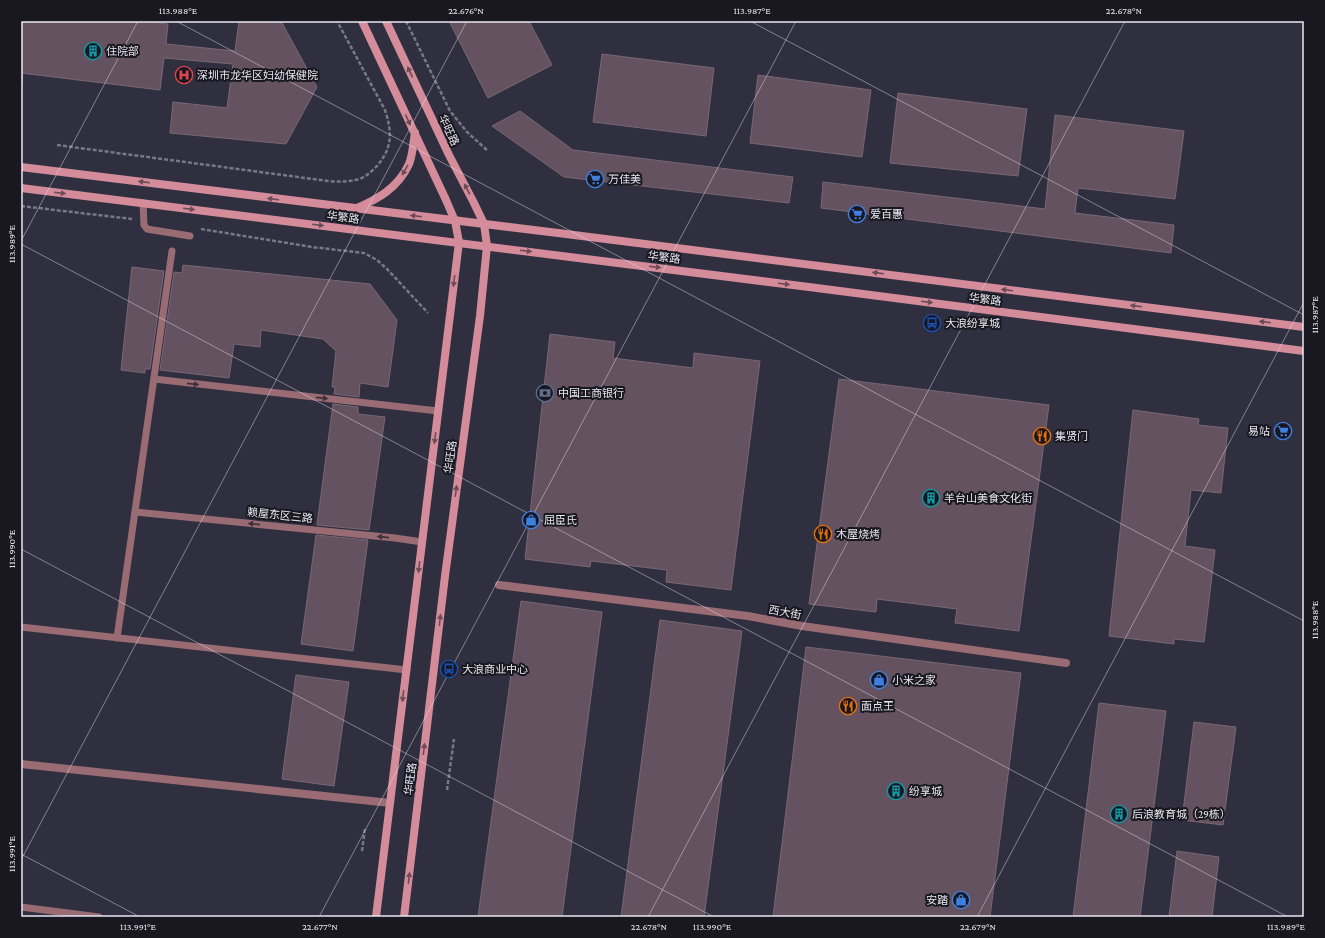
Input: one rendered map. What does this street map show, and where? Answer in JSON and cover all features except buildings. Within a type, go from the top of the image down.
[{"type":"main road","name":"华旺路","points":[[362,21],[455,221],[459,242],[376,917]]},
{"type":"main road","name":"华旺路","points":[[386,21],[449,155],[484,224],[487,246],[480,316],[445,576],[404,917]]},
{"type":"main road","points":[[355,209],[383,195],[399,180],[409,163],[415,133]]},
{"type":"main road","name":"华繁路","points":[[21,167],[1304,327]]},
{"type":"main road","name":"华繁路","points":[[21,188],[459,242],[1304,352]]},
{"type":"street","name":"西大街","points":[[500,585],[748,616],[810,627],[1066,663]]},
{"type":"street","points":[[21,764],[390,804]]},
{"type":"lane","points":[[143,203],[144,225],[147,229],[190,236]]},
{"type":"lane","points":[[117,638],[172,251]]},
{"type":"lane","points":[[154,379],[438,411]]},
{"type":"lane","name":"赖屋东区三路","points":[[135,512],[422,542]]},
{"type":"lane","points":[[21,627],[406,670]]},
{"type":"lane","points":[[21,907],[99,917]]},
{"type":"path","points":[[57,145],[328,181],[344,182],[360,179],[372,172],[386,155],[390,144],[389,125],[385,110],[337,21]]},
{"type":"path","points":[[406,21],[450,111],[467,132],[488,151]]},
{"type":"path","points":[[21,85],[22,73]]},
{"type":"path","points":[[21,206],[138,220]]},
{"type":"path","points":[[196,228],[312,247],[364,253],[377,260],[387,269],[428,313]]},
{"type":"path","points":[[447,790],[454,739]]},
{"type":"path","points":[[362,851],[365,828]]},
{"type":"place","name":"住院部","points":[[93,51]]},
{"type":"place","name":"深圳市龙华区妇幼保健院","points":[[184,75]]},
{"type":"place","name":"万佳美","points":[[595,179]]},
{"type":"place","name":"爱百惠","points":[[857,214]]},
{"type":"place","name":"大浪纷享城","points":[[932,323]]},
{"type":"place","name":"中国工商银行","points":[[545,393]]},
{"type":"place","name":"易站","points":[[1283,431]]},
{"type":"place","name":"集贤门","points":[[1042,436]]},
{"type":"place","name":"羊台山美食文化街","points":[[931,498]]},
{"type":"place","name":"屈臣氏","points":[[531,520]]},
{"type":"place","name":"木屋烧烤","points":[[823,534]]},
{"type":"place","name":"大浪商业中心","points":[[449,669]]},
{"type":"place","name":"小米之家","points":[[879,680]]},
{"type":"place","name":"面点王","points":[[848,706]]},
{"type":"place","name":"纷享城","points":[[896,791]]},
{"type":"place","name":"后浪教育城（29栋）","points":[[1119,814]]},
{"type":"place","name":"安踏","points":[[961,900]]}]
